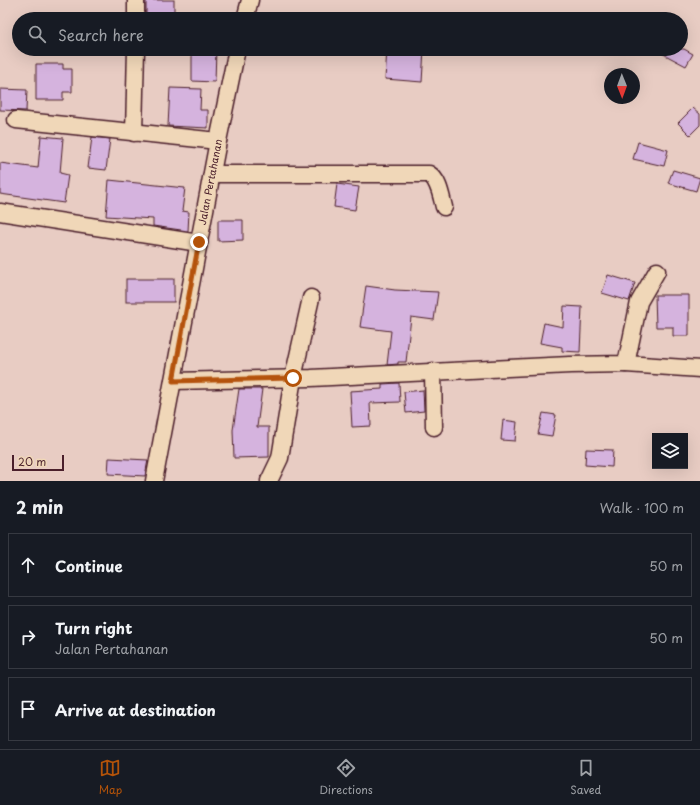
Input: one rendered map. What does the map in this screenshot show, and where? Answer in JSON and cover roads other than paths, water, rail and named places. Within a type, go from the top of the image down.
[{"type":"street","points":[[136,0],[136,12]]},
{"type":"street","points":[[247,12],[250,0]]},
{"type":"street","points":[[134,132],[136,56]]},
{"type":"street","name":"Jalan Pertahanan","points":[[154,481],[218,141],[236,56]]},
{"type":"street","points":[[16,120],[218,141]]},
{"type":"street","points":[[212,174],[429,174],[434,177],[437,182],[444,207]]},
{"type":"street","points":[[0,212],[199,242]]},
{"type":"street","points":[[626,364],[639,302],[657,270]]},
{"type":"street","points":[[269,481],[280,458],[293,378],[311,298]]},
{"type":"street","points":[[173,381],[293,378],[626,364],[700,369]]},
{"type":"street","points":[[433,371],[434,427]]}]
